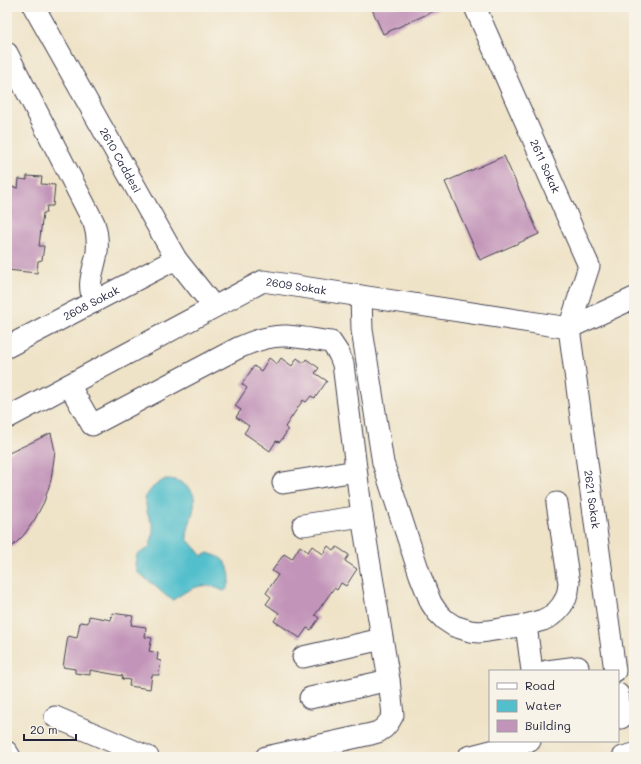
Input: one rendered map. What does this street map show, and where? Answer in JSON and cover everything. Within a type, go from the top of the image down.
[{"type":"street","name":"2610 Caddesi","points":[[34,7],[176,259],[214,307]]},
{"type":"street","name":"2611 Sokak","points":[[475,7],[589,266],[569,328]]},
{"type":"street","points":[[7,53],[94,223],[97,251],[90,280],[90,288],[94,302]]},
{"type":"street","name":"2608 Sokak","points":[[7,347],[176,259]]},
{"type":"street","name":"2609 Sokak","points":[[7,418],[263,281],[569,328]]},
{"type":"street","points":[[362,296],[362,330],[383,463],[420,575],[431,603],[437,612],[454,626],[470,632],[479,632],[526,625],[543,620],[557,611],[562,605],[568,591],[557,503]]},
{"type":"street","points":[[569,328],[634,298]]},
{"type":"street","name":"2621 Sokak","points":[[569,328],[615,670]]},
{"type":"street","points":[[69,385],[92,425],[238,348],[263,338],[286,336],[331,342],[339,354],[343,364],[362,516],[389,680],[393,715],[384,728],[378,732],[266,757]]},
{"type":"street","points":[[283,483],[356,471]]},
{"type":"street","points":[[303,525],[362,516]]},
{"type":"street","points":[[526,625],[532,670]]},
{"type":"street","points":[[303,657],[382,638]]},
{"type":"street","points":[[555,670],[578,667]]},
{"type":"street","points":[[310,698],[389,680]]},
{"type":"street","points":[[619,698],[624,717]]},
{"type":"street","points":[[55,717],[148,757]]},
{"type":"street","points":[[468,757],[526,742]]},
{"type":"street","points":[[7,752],[10,757]]},
{"type":"street","points":[[623,757],[634,754]]},
{"type":"water","points":[[165,479],[181,482],[191,490],[194,506],[187,532],[187,539],[202,556],[208,553],[225,562],[230,576],[226,590],[224,591],[211,586],[199,586],[185,592],[173,600],[137,572],[135,564],[137,554],[149,548],[153,535],[153,526],[147,512],[145,497],[153,487]]},
{"type":"building","points":[[371,7],[443,7],[383,34]]},
{"type":"building","points":[[504,156],[539,234],[480,260],[445,182]]},
{"type":"building","points":[[27,176],[42,177],[41,184],[55,185],[53,206],[47,206],[46,213],[43,213],[39,246],[44,246],[42,260],[38,261],[37,273],[7,270],[7,186],[18,188],[19,179],[27,180]]},
{"type":"building","points":[[269,358],[277,364],[281,358],[292,366],[297,358],[304,363],[306,359],[319,368],[315,373],[327,381],[315,398],[311,396],[306,402],[303,400],[285,427],[288,430],[280,442],[276,441],[270,451],[244,433],[249,426],[236,417],[241,410],[235,406],[247,388],[242,384],[254,366],[261,371]]},
{"type":"building","points":[[51,433],[55,451],[51,480],[44,502],[24,535],[7,552],[7,454]]},
{"type":"building","points":[[300,546],[308,552],[312,546],[323,554],[328,546],[334,551],[337,547],[349,555],[345,561],[357,569],[346,586],[341,583],[337,590],[334,588],[315,615],[319,618],[311,630],[307,628],[300,638],[274,621],[279,613],[266,604],[271,597],[266,593],[278,575],[272,571],[284,554],[292,559]]},
{"type":"building","points":[[112,613],[133,616],[131,625],[146,627],[145,637],[152,638],[149,651],[158,653],[157,660],[161,661],[159,675],[152,675],[150,689],[129,686],[130,680],[122,679],[123,676],[90,670],[90,675],[75,673],[75,669],[63,667],[68,636],[77,638],[80,622],[88,623],[89,616],[111,620]]}]
